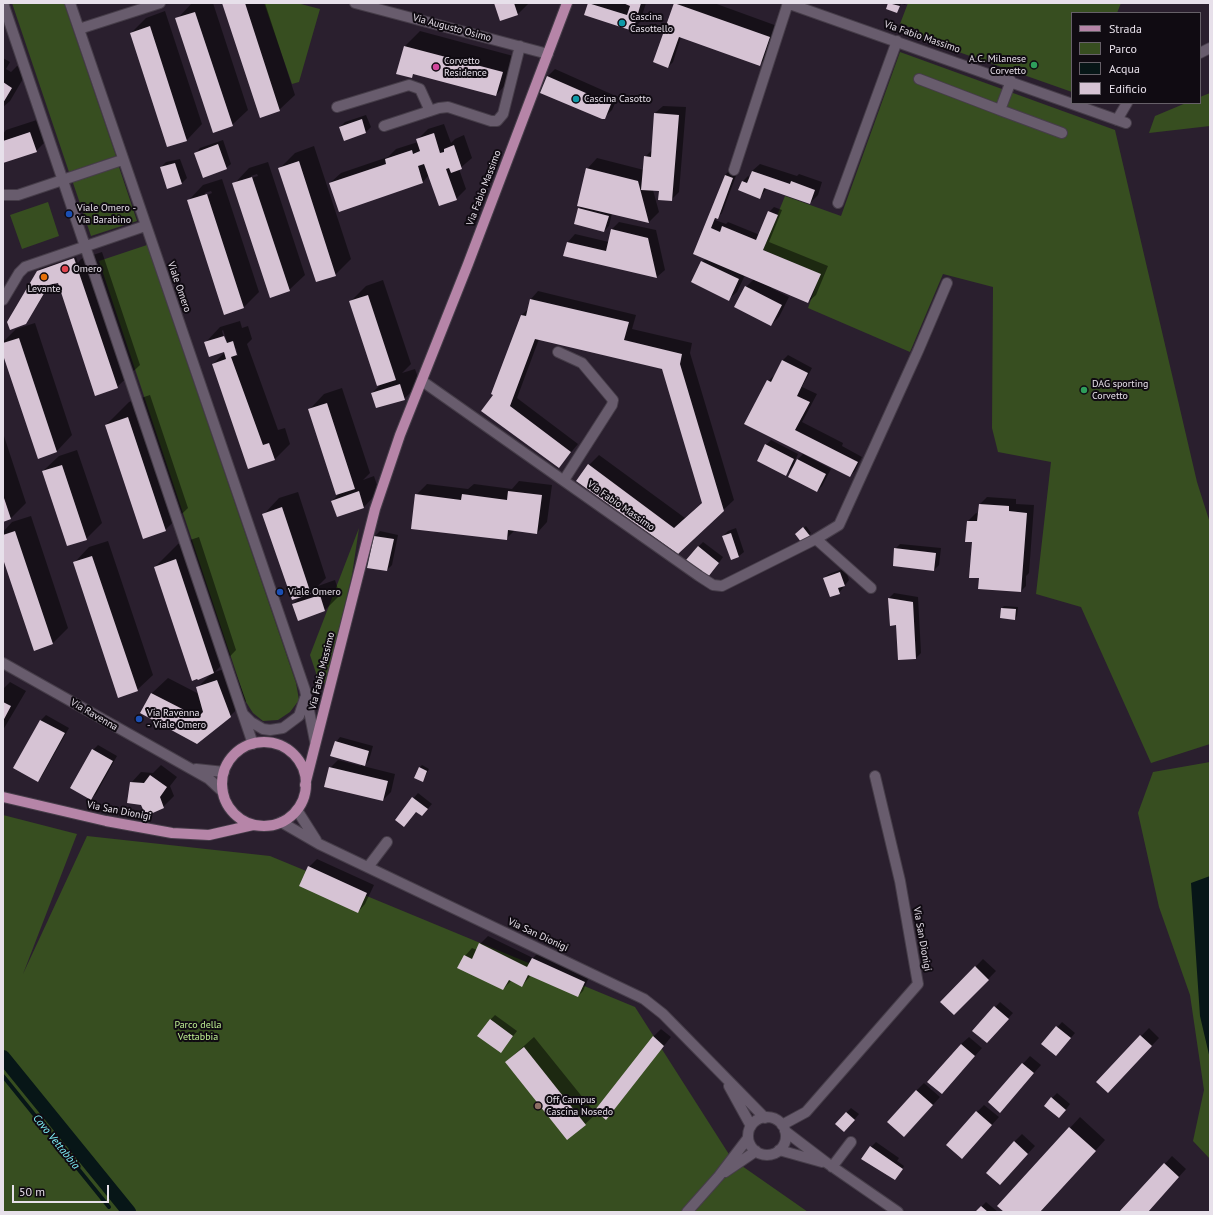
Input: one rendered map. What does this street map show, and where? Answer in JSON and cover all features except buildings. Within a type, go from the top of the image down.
[{"type":"main road","name":"Via Fabio Massimo","points":[[305,785],[375,509],[400,435],[567,3]]},
{"type":"main road","points":[[253,744],[272,744],[290,752],[301,767],[305,785],[303,798],[297,810],[281,822],[267,826],[246,823],[233,813],[225,801],[223,792],[224,772],[230,759],[237,752],[253,744]]},
{"type":"main road","name":"Via San Dionigi","points":[[3,797],[93,818],[172,833],[209,835],[253,825]]},
{"type":"main road","points":[[231,829],[234,820],[233,813]]},
{"type":"street","points":[[3,3],[253,744]]},
{"type":"street","name":"Viale Omero","points":[[70,3],[305,696],[314,727],[316,743]]},
{"type":"street","points":[[79,29],[160,3]]},
{"type":"street","name":"Via Augusto Osimo","points":[[355,3],[548,54]]},
{"type":"street","points":[[734,170],[788,3]]},
{"type":"street","name":"Via Fabio Massimo","points":[[788,3],[1011,81],[1122,125],[1127,104]]},
{"type":"street","points":[[838,204],[897,40]]},
{"type":"street","points":[[384,126],[430,111],[448,107],[491,121],[497,121],[503,114],[520,46]]},
{"type":"street","points":[[1201,52],[1210,48]]},
{"type":"street","points":[[919,79],[1062,133]]},
{"type":"street","points":[[1000,110],[1011,81]]},
{"type":"street","points":[[338,107],[409,85],[420,89],[430,111]]},
{"type":"street","points":[[3,195],[18,195],[122,160]]},
{"type":"street","points":[[3,300],[19,273],[25,267],[145,226]]},
{"type":"street","name":"Via Fabio Massimo","points":[[422,380],[713,585],[722,586],[729,584],[816,539],[839,525],[918,351],[947,283]]},
{"type":"street","points":[[558,352],[582,363],[613,400],[608,411],[564,480]]},
{"type":"street","points":[[816,539],[871,588]]},
{"type":"street","name":"Via Ravenna","points":[[3,663],[209,780],[223,792]]},
{"type":"street","points":[[243,713],[251,722],[264,728],[270,730],[283,728],[299,716],[303,710],[305,696]]},
{"type":"street","name":"Via Ravenna","points":[[186,767],[224,772]]},
{"type":"street","name":"Via San Dionigi","points":[[784,1128],[806,1112],[918,984],[900,882],[875,776]]},
{"type":"street","name":"Via San Dionigi","points":[[297,810],[306,828],[319,844]]},
{"type":"street","name":"Via San Dionigi","points":[[281,822],[319,844],[644,999],[663,1014],[765,1118],[775,1119],[830,1165],[898,1212]]},
{"type":"street","points":[[368,867],[387,842]]},
{"type":"street","name":"Via San Dionigi","points":[[726,1079],[751,1126]]},
{"type":"street","points":[[687,1212],[719,1176],[748,1138],[751,1126],[757,1120],[765,1118]]},
{"type":"street","points":[[779,1150],[785,1141],[784,1128]]},
{"type":"street","points":[[719,1176],[756,1151],[751,1146],[748,1138]]},
{"type":"street","points":[[830,1165],[852,1142]]},
{"type":"street","name":"Via San Dionigi","points":[[756,1151],[768,1155],[779,1150],[830,1165]]},
{"type":"green space","points":[[12,3],[64,3],[116,156],[69,172]]},
{"type":"green space","points":[[264,3],[297,3],[320,9],[299,82],[292,84]]},
{"type":"green space","name":"A.C. Milanese Corvetto","points":[[908,3],[1121,3],[1117,12],[1071,12],[1071,92],[919,38],[918,30],[900,24]]},
{"type":"green space","name":"DAG sporting Corvetto","points":[[900,52],[1115,130],[1197,482],[1210,523],[1210,744],[1151,763],[1081,607],[1036,594],[1051,462],[998,452],[992,428],[993,287],[943,274],[910,352],[808,308],[820,274],[763,250],[785,196],[841,216]]},
{"type":"green space","points":[[1210,93],[1210,126],[1149,133],[1155,116],[1184,104],[1201,104],[1201,97]]},
{"type":"green space","points":[[118,164],[137,221],[91,236],[72,180]]},
{"type":"green space","points":[[48,202],[59,236],[22,249],[10,215]]},
{"type":"green space","points":[[147,245],[296,683],[299,700],[290,712],[278,720],[263,721],[253,713],[246,702],[99,261]]},
{"type":"green space","points":[[359,528],[352,575],[326,683],[320,685],[310,655]]},
{"type":"green space","points":[[1210,762],[1210,1159],[1193,1141],[1204,1090],[1190,995],[1159,907],[1138,813],[1153,772]]},
{"type":"green space","name":"Parco della Vettabbia","points":[[3,815],[77,834],[23,974],[87,836],[270,856],[635,1007],[732,1159],[808,1212],[3,1212]]},
{"type":"water","points":[[1210,876],[1210,1059],[1200,1016],[1191,883]]},
{"type":"waterway","points":[[3,1057],[129,1212]]},
{"type":"waterway","name":"Cavo Vettabbia","points":[[3,1076],[109,1207]]},
{"type":"place","name":"Cascina Casottello","points":[[622,23]]},
{"type":"place","name":"A.C. Milanese Corvetto","points":[[1034,65]]},
{"type":"place","name":"Corvetto Residence","points":[[436,67]]},
{"type":"place","name":"Cascina Casotto","points":[[576,99]]},
{"type":"place","name":"Viale Omero - Via Barabino","points":[[69,214]]},
{"type":"place","name":"Omero","points":[[65,269]]},
{"type":"place","name":"Levante","points":[[44,277]]},
{"type":"place","name":"DAG sporting Corvetto","points":[[1084,390]]},
{"type":"place","name":"Viale Omero","points":[[280,592]]},
{"type":"place","name":"Via Ravenna - Viale Omero","points":[[139,719]]},
{"type":"place","name":"Off Campus Cascina Nosedo","points":[[538,1106]]}]
